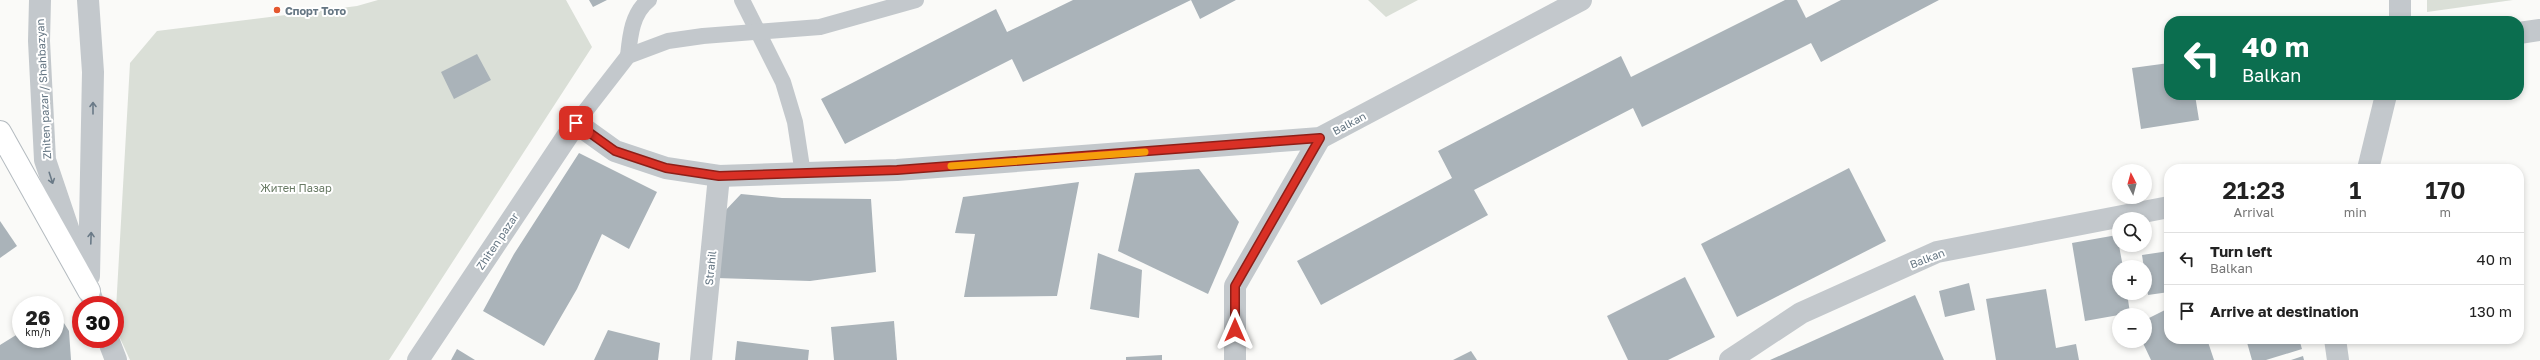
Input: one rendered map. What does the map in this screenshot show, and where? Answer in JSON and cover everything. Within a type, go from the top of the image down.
[{"type":"main road","points":[[2,141],[90,296]]},
{"type":"street","name":"Zhiten pazar / Shahbazyan","points":[[40,0],[39,41],[45,160],[90,296]]},
{"type":"street","points":[[88,0],[93,72],[91,296]]},
{"type":"street","name":"Balkan","points":[[576,123],[615,151],[666,168],[719,176],[897,170],[1320,138],[1581,0]]},
{"type":"street","points":[[2400,0],[2400,16]]},
{"type":"street","points":[[2524,32],[2540,30]]},
{"type":"street","points":[[2369,164],[2385,100]]},
{"type":"street","name":"Zhiten pazar","points":[[418,360],[576,123]]},
{"type":"street","points":[[1235,360],[1235,286],[1320,138]]},
{"type":"street","name":"Strahil","points":[[701,360],[719,176]]},
{"type":"street","name":"Balkan","points":[[1730,360],[1801,313],[1937,252],[2164,208]]},
{"type":"street","points":[[2336,344],[2338,360]]},
{"type":"street","points":[[111,348],[116,360]]},
{"type":"lane","points":[[628,56],[631,29],[641,6],[649,0]]},
{"type":"lane","points":[[742,0],[784,82],[795,122],[803,174]]},
{"type":"lane","points":[[576,123],[628,56],[668,40],[820,27],[916,0]]},
{"type":"green space","name":"Житен Пазар","points":[[378,0],[566,0],[592,47],[389,360],[130,360],[124,347],[124,296],[117,296],[130,63],[157,31],[357,6]]},
{"type":"green space","points":[[1368,0],[1418,0],[1386,17]]},
{"type":"green space","points":[[2427,0],[2513,0],[2427,12]]},
{"type":"building","points":[[589,0],[607,0],[593,7]]},
{"type":"building","points":[[1073,0],[1191,0],[1023,82],[1012,59],[845,144],[821,99],[996,9],[1007,32]]},
{"type":"building","points":[[1191,0],[1236,0],[1200,19]]},
{"type":"building","points":[[1785,0],[1797,0],[1806,18],[1841,0],[1939,0],[1821,62],[1811,43],[1642,127],[1633,108],[1474,190],[1488,215],[1321,305],[1297,261],[1452,178],[1438,151],[1621,56],[1631,77]]},
{"type":"building","points":[[477,54],[491,80],[454,99],[441,72]]},
{"type":"building","points":[[2164,64],[2164,100],[2196,100],[2199,120],[2141,129],[2132,68]]},
{"type":"building","points":[[579,153],[657,192],[629,249],[602,234],[577,289],[544,346],[483,311],[514,254]]},
{"type":"building","points":[[1849,168],[1886,241],[1737,317],[1701,244]]},
{"type":"building","points":[[1199,169],[1239,222],[1208,294],[1118,251],[1135,173]]},
{"type":"building","points":[[1079,182],[1057,296],[964,297],[975,234],[955,233],[963,197]]},
{"type":"building","points":[[741,194],[782,198],[871,199],[876,272],[810,281],[716,278],[723,213]]},
{"type":"building","points":[[0,221],[17,246],[0,258]]},
{"type":"building","points":[[2112,236],[2112,252],[2120,252],[2122,260],[2112,260],[2112,300],[2128,300],[2129,308],[2112,308],[2112,316],[2085,321],[2072,243]]},
{"type":"building","points":[[2164,252],[2164,293],[2152,294],[2152,260],[2143,260],[2142,255]]},
{"type":"building","points":[[1098,253],[1142,270],[1139,318],[1090,309]]},
{"type":"building","points":[[1685,277],[1715,337],[1668,360],[1628,360],[1607,316]]},
{"type":"building","points":[[1969,283],[1975,310],[1945,317],[1939,291]]},
{"type":"building","points":[[2046,289],[2056,348],[2076,344],[2079,360],[1996,360],[1986,299]]},
{"type":"building","points":[[1915,295],[1944,360],[1770,360],[1848,325]]},
{"type":"building","points":[[2164,310],[2164,344],[2209,344],[2214,360],[2151,360],[2145,348],[2152,348],[2152,316]]},
{"type":"building","points":[[894,321],[897,360],[834,360],[831,327]]},
{"type":"building","points":[[64,323],[69,331],[71,360],[0,360],[0,345],[12,338],[12,348],[64,348]]},
{"type":"building","points":[[608,330],[660,343],[658,360],[594,360]]},
{"type":"building","points":[[737,341],[809,350],[808,360],[735,360]]},
{"type":"building","points":[[2247,344],[2300,344],[2302,349],[2266,360],[2252,360]]},
{"type":"building","points":[[457,349],[475,360],[451,360]]},
{"type":"building","points":[[1471,351],[1477,360],[1453,360]]},
{"type":"building","points":[[1162,355],[1162,360],[1126,360],[1126,357]]},
{"type":"building","points":[[2303,356],[2304,360],[2291,360]]},
{"type":"slow traffic","points":[[951,166],[1145,152]]},
{"type":"place","name":"Спорт Тото","points":[[277,10]]},
{"type":"route","points":[[576,123],[615,151],[666,168],[719,176],[897,170],[1320,138],[1235,286],[1235,330]]}]
